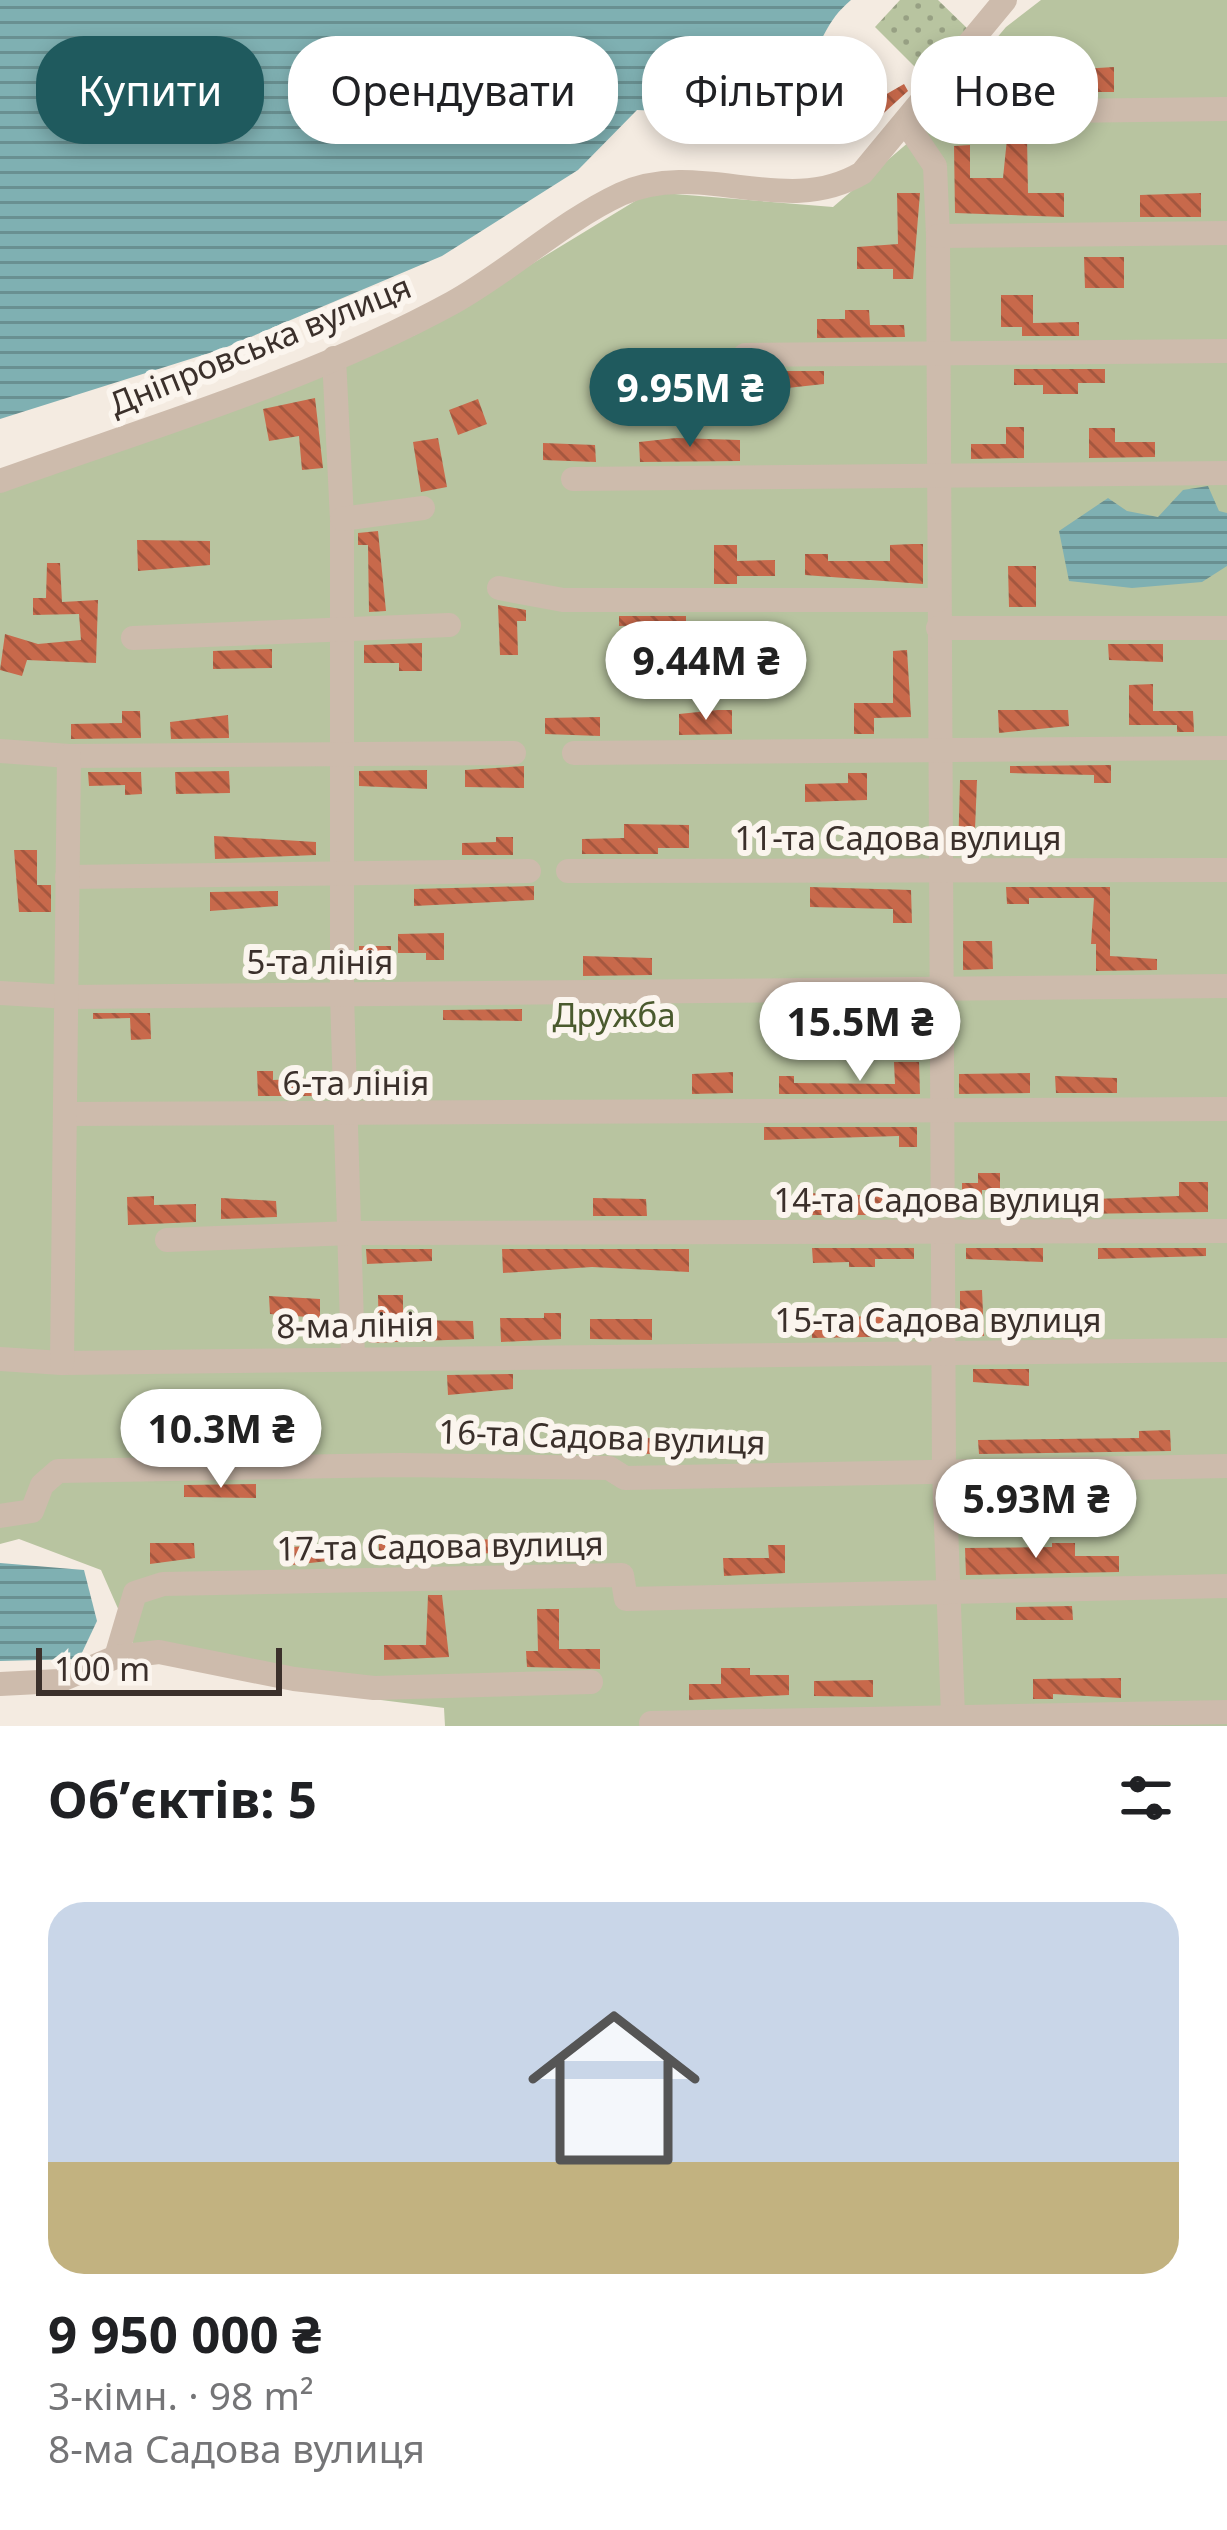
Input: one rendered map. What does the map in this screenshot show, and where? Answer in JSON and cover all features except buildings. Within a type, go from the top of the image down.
[{"type":"street","name":"Дніпровська вулиця","points":[[0,481],[334,358],[452,303],[620,195],[692,181],[774,191],[832,190],[862,172],[1005,0]]},
{"type":"street","points":[[1098,111],[1227,109]]},
{"type":"street","points":[[906,123],[935,166],[938,236],[938,748],[947,1235],[944,1472],[953,1715]]},
{"type":"street","points":[[938,236],[1227,233]]},
{"type":"street","points":[[746,355],[1227,351]]},
{"type":"street","points":[[334,358],[342,519],[342,995],[353,1358]]},
{"type":"street","points":[[573,479],[1227,473]]},
{"type":"street","points":[[342,519],[423,508]]},
{"type":"street","points":[[499,588],[563,600],[938,600]]},
{"type":"street","points":[[133,638],[449,625]]},
{"type":"street","points":[[938,628],[1227,628]]},
{"type":"street","points":[[574,753],[1227,748]]},
{"type":"street","points":[[0,751],[69,756],[514,753]]},
{"type":"street","points":[[62,1364],[70,997],[69,756]]},
{"type":"street","name":"11-та Садова вулиця","points":[[568,872],[1227,870]]},
{"type":"street","points":[[68,877],[529,871]]},
{"type":"street","name":"5-та лінія","points":[[0,993],[70,997],[1227,986]]},
{"type":"street","name":"6-та лінія","points":[[67,1114],[346,1117],[1227,1109]]},
{"type":"street","name":"14-та Садова вулиця","points":[[167,1240],[352,1233],[1227,1232]]},
{"type":"street","name":"15-та Садова вулиця","points":[[649,1355],[1227,1350]]},
{"type":"street","name":"8-ма лінія","points":[[0,1359],[62,1364],[649,1355]]},
{"type":"street","name":"16-та Садова вулиця","points":[[0,1516],[32,1511],[42,1485],[58,1472],[400,1465],[609,1468],[625,1478],[1227,1466]]},
{"type":"street","name":"17-та Садова вулиця","points":[[116,1657],[135,1593],[163,1584],[622,1575],[626,1598],[1227,1586]]},
{"type":"street","points":[[0,1684],[59,1681],[116,1657],[159,1652],[294,1679],[374,1688],[591,1682]]},
{"type":"street","points":[[651,1724],[1227,1712]]},
{"type":"green space","points":[[900,0],[938,0],[971,32],[968,36],[911,36],[911,63],[875,27]]},
{"type":"green space","name":"Дружба","points":[[1041,0],[1227,0],[1227,1726],[445,1726],[444,1708],[310,1691],[138,1654],[101,1570],[19,1539],[0,1544],[0,491],[415,335],[650,192],[833,207],[911,140],[911,144],[1098,144],[1098,36],[998,36]]},
{"type":"water","points":[[0,0],[851,0],[824,36],[642,36],[642,110],[618,129],[618,36],[288,36],[288,144],[604,144],[578,170],[442,256],[222,349],[0,419]]},
{"type":"water","points":[[1208,486],[1219,511],[1227,513],[1227,566],[1202,582],[1132,588],[1069,581],[1059,531],[1108,498],[1127,511],[1158,517],[1183,490]]},
{"type":"water","points":[[0,1563],[84,1570],[97,1621],[79,1659],[0,1661]]}]
